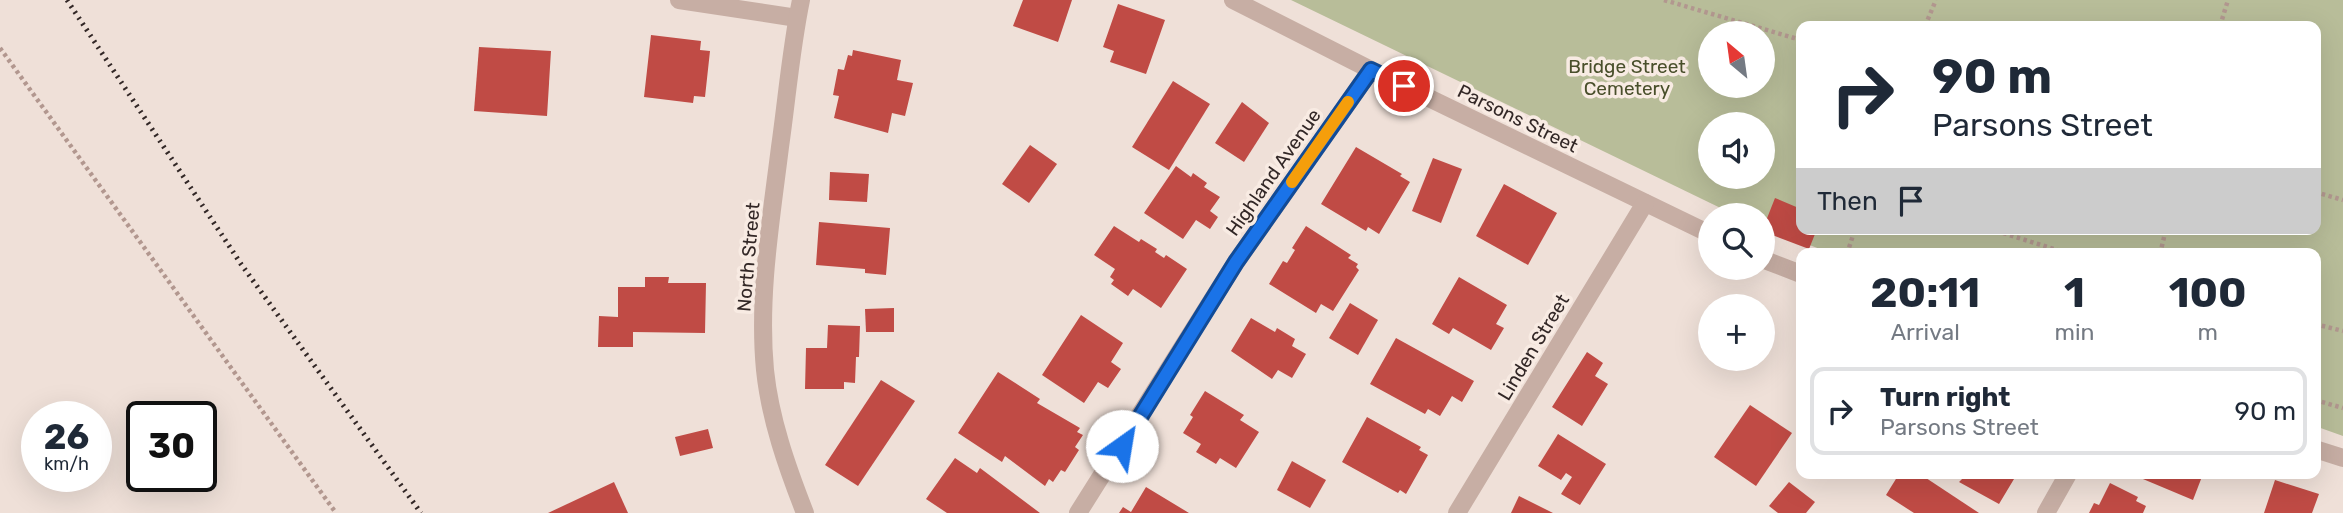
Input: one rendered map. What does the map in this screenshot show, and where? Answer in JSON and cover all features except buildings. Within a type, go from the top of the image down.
[{"type":"street","points":[[679,0],[797,18]]},
{"type":"street","name":"North Street","points":[[801,0],[775,192],[763,316],[765,371],[775,422],[790,475],[805,513]]},
{"type":"street","name":"Parsons Street","points":[[1233,0],[1698,228]]},
{"type":"street","name":"Highland Avenue","points":[[1078,513],[1236,262],[1371,70]]},
{"type":"street","name":"Linden Street","points":[[1457,513],[1645,204]]},
{"type":"street","points":[[1775,264],[1796,272]]},
{"type":"street","points":[[2321,451],[2343,458]]},
{"type":"street","points":[[2046,513],[2065,479]]},
{"type":"path","points":[[1664,0],[1796,39]]},
{"type":"path","points":[[1927,21],[1936,0]]},
{"type":"path","points":[[2222,21],[2228,0]]},
{"type":"path","points":[[0,47],[336,513]]},
{"type":"path","points":[[2321,194],[2343,200]]},
{"type":"path","points":[[2009,235],[2051,248]]},
{"type":"path","points":[[2321,326],[2343,331]]},
{"type":"path","points":[[2321,402],[2343,408]]},
{"type":"green space","name":"Bridge Street Cemetery","points":[[1291,0],[2343,0],[2343,436],[2321,428],[2321,248],[1817,248],[1775,232],[1775,203],[1710,203]]},
{"type":"railway","points":[[67,0],[241,264],[421,513]]},
{"type":"slow traffic","points":[[1292,182],[1348,102]]},
{"type":"route","points":[[1122,446],[1236,262],[1371,70],[1404,86]]}]
